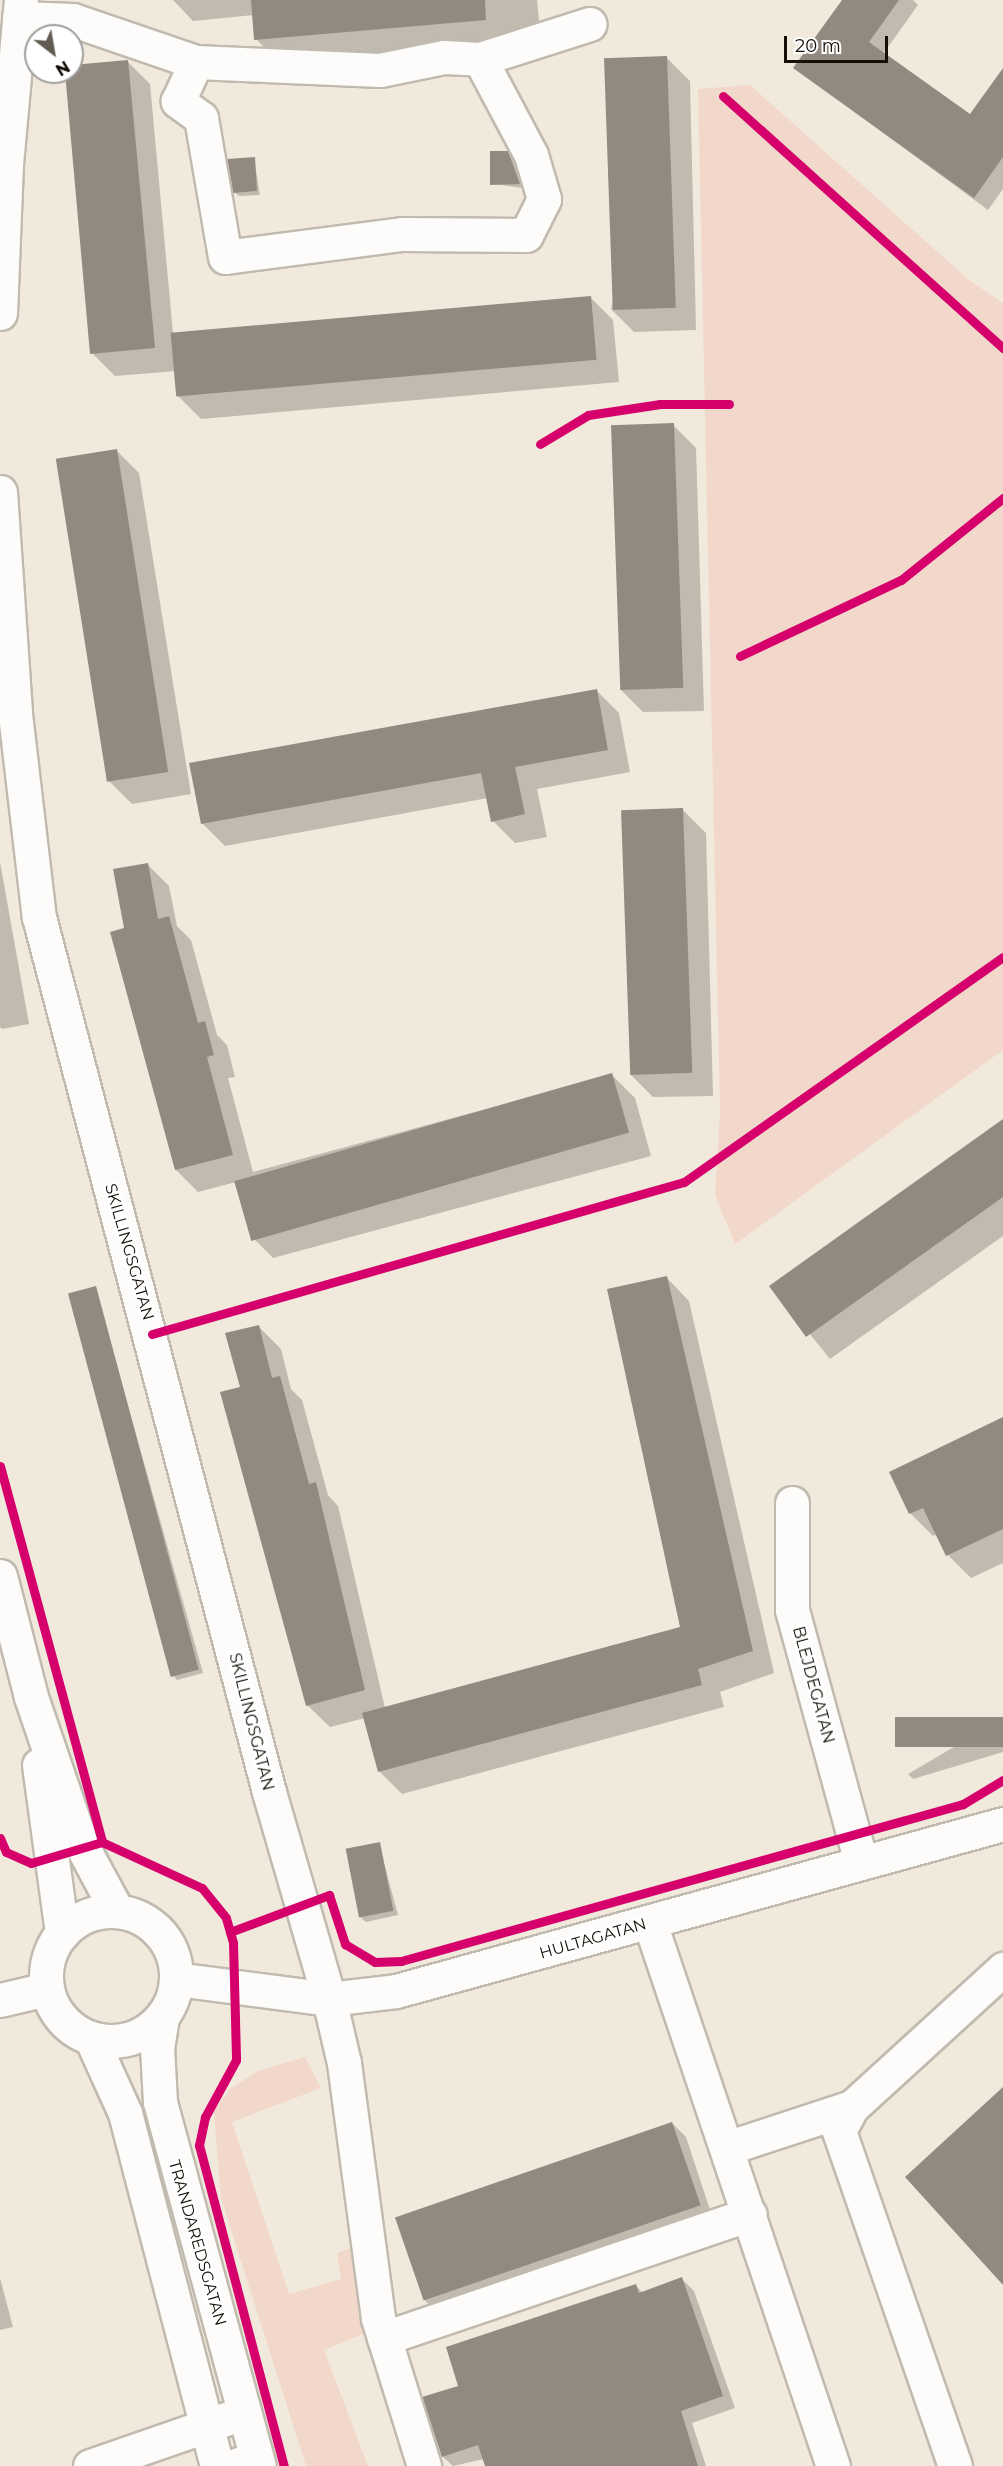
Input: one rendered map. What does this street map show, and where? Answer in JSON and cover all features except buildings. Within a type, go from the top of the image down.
[{"type":"main road","points":[[0,313],[20,9],[73,20],[196,62],[380,70],[444,57],[480,59],[590,24]]},
{"type":"main road","points":[[196,62],[178,101],[201,118],[225,257],[402,234],[526,235],[544,199],[523,136],[480,59]]},
{"type":"main road","name":"SKILLINGSGATAN","points":[[0,492],[15,714],[39,917],[269,1792],[329,1999],[384,2338],[424,2466]]},
{"type":"main road","name":"BLEJDEGATAN","points":[[792,1503],[792,1610],[861,1863]]},
{"type":"main road","points":[[0,1576],[31,1697],[82,1846],[117,1911]]},
{"type":"main road","points":[[31,1697],[62,1933]]},
{"type":"main road","name":"HULTAGATAN","points":[[176,1979],[329,1999],[396,1991],[650,1923],[1003,1824]]},
{"type":"main road","points":[[162,2017],[124,2040],[91,2038],[63,2019],[47,1989],[48,1959],[62,1933],[86,1915],[117,1911],[145,1920],[160,1933],[174,1959],[176,1979]]},
{"type":"main road","points":[[650,1923],[750,2214],[833,2466]]},
{"type":"main road","points":[[955,2466],[845,2157],[839,2131],[852,2107],[1003,1969]]},
{"type":"main road","name":"TRANDAREDSGATAN","points":[[176,1979],[162,2017],[157,2047],[160,2102],[243,2413],[249,2463]]},
{"type":"main road","points":[[0,2000],[47,1989]]},
{"type":"main road","points":[[91,2038],[125,2113],[217,2466]]},
{"type":"main road","points":[[727,2148],[852,2107]]},
{"type":"main road","points":[[384,2338],[750,2214]]},
{"type":"main road","points":[[90,2466],[243,2413]]},
{"type":"shaded area","points":[[750,85],[969,280],[1003,303],[1003,1050],[735,1244],[715,1195],[720,1113],[698,89]]},
{"type":"shaded area","points":[[305,2057],[321,2088],[232,2122],[289,2294],[341,2279],[337,2253],[354,2247],[366,2333],[324,2350],[368,2466],[306,2466],[221,2198],[214,2112],[230,2089],[258,2071]]},
{"type":"cycle path","points":[[723,96],[1003,348]]},
{"type":"cycle path","points":[[540,444],[588,415],[660,404],[729,404]]},
{"type":"cycle path","points":[[740,656],[901,580],[1003,498]]},
{"type":"cycle path","points":[[152,1334],[684,1182],[1003,957]]},
{"type":"cycle path","points":[[0,1466],[102,1842],[202,1888],[226,1918],[233,1943],[236,2060],[205,2117],[199,2145],[284,2466]]},
{"type":"cycle path","points":[[230,1932],[329,1895],[345,1944],[375,1962],[401,1961],[963,1804],[1003,1780]]},
{"type":"cycle path","points":[[0,1838],[6,1852],[31,1863],[102,1842]]}]
